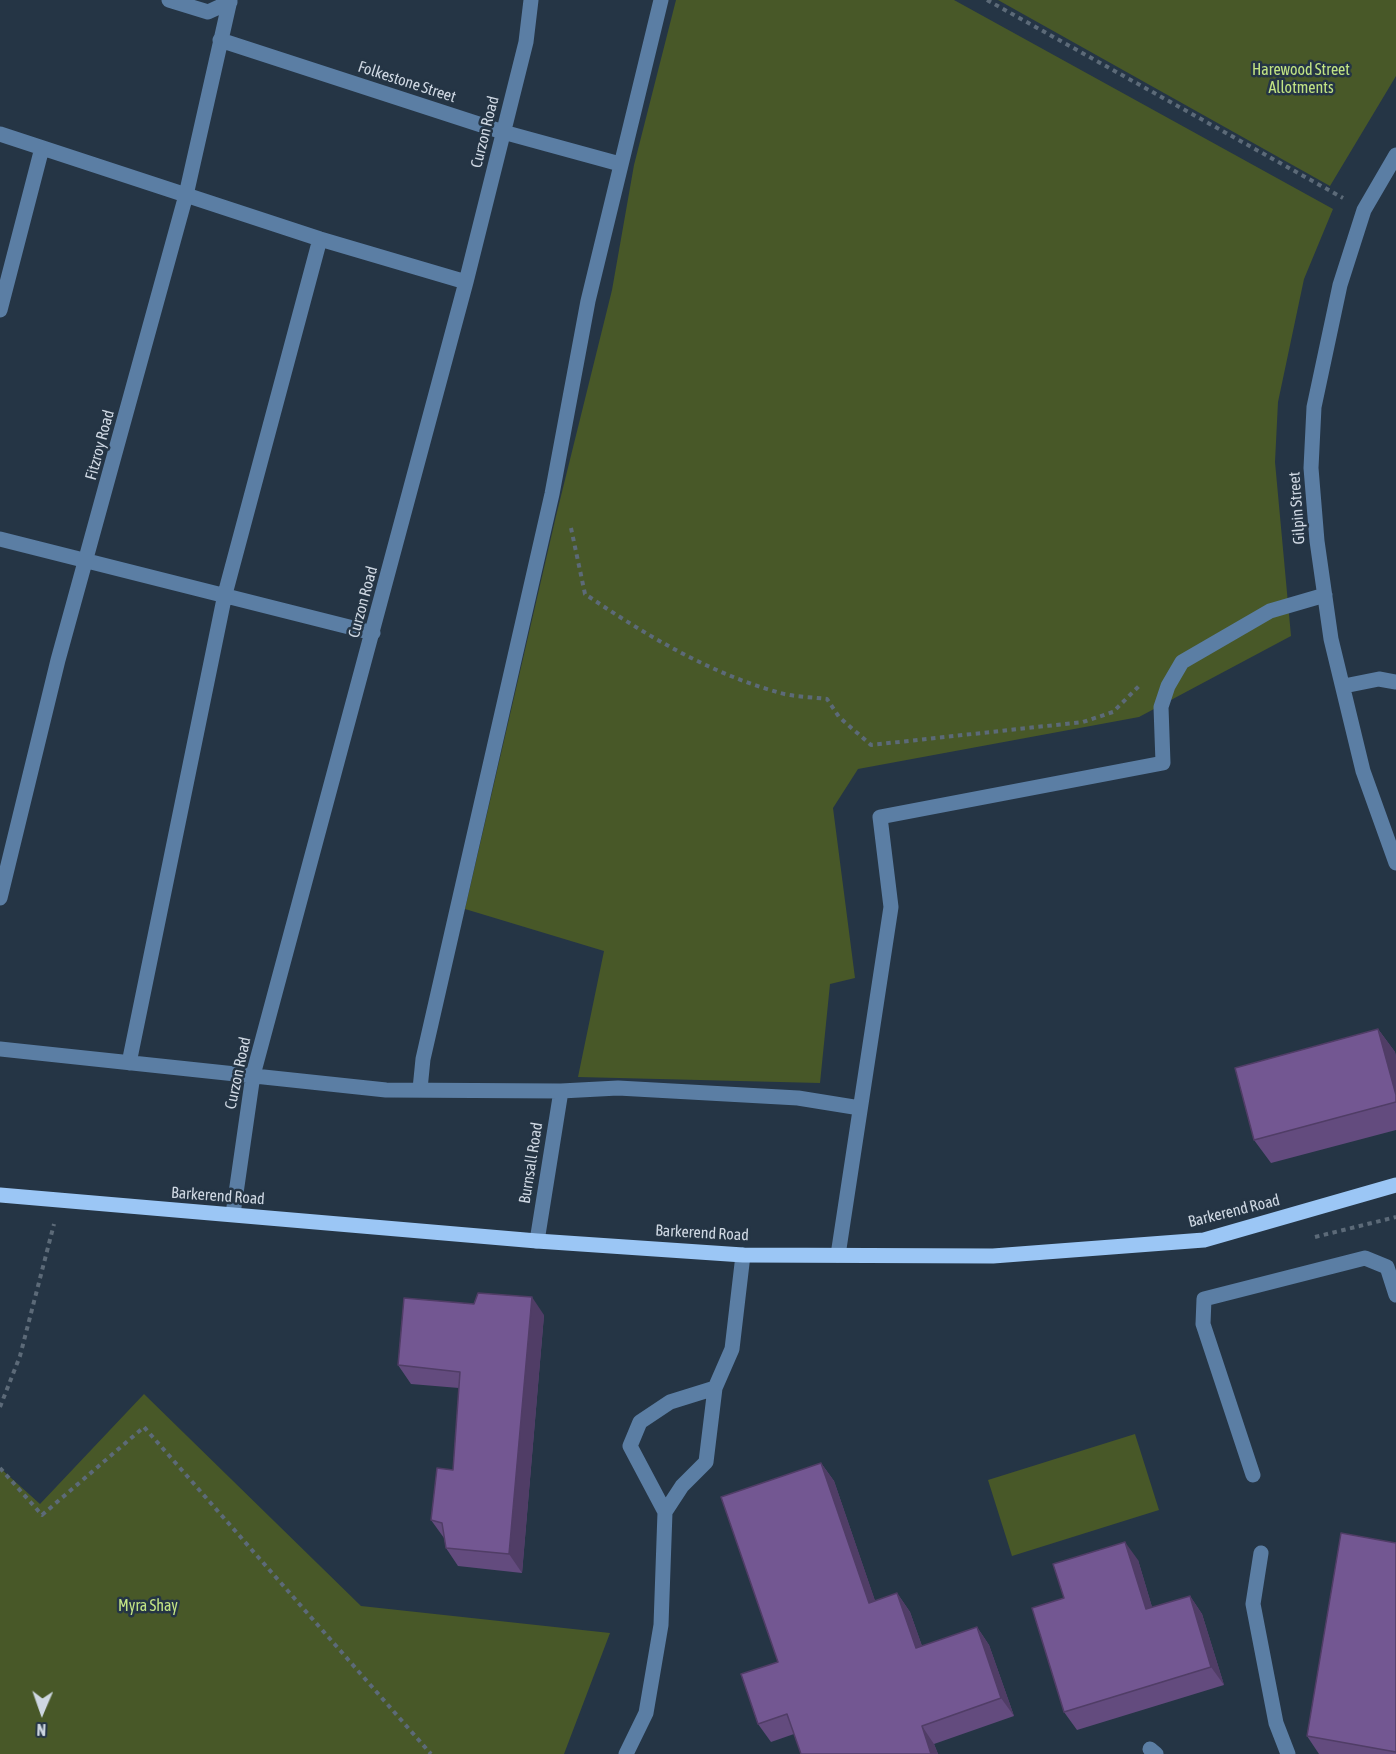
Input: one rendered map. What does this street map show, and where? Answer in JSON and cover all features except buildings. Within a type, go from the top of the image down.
[{"type":"main road","name":"Barkerend Road","points":[[0,1195],[537,1241],[743,1255],[993,1256],[1204,1240],[1396,1185]]},
{"type":"street","points":[[169,0],[208,12],[230,1]]},
{"type":"street","name":"Curzon Road","points":[[232,1214],[254,1075],[466,282],[526,42],[531,0]]},
{"type":"street","points":[[420,1089],[423,1059],[552,494],[588,301],[661,0]]},
{"type":"street","name":"Fitzroy Road","points":[[0,898],[58,660],[186,195],[230,1]]},
{"type":"street","name":"Folkestone Street","points":[[220,40],[503,132],[620,165]]},
{"type":"street","points":[[0,134],[320,239],[466,282]]},
{"type":"street","points":[[0,310],[42,148]]},
{"type":"street","name":"Gilpin Street","points":[[1396,155],[1364,210],[1340,285],[1314,407],[1311,468],[1331,639],[1363,771],[1396,863]]},
{"type":"street","points":[[129,1063],[225,594],[320,239]]},
{"type":"street","points":[[0,539],[373,633]]},
{"type":"street","points":[[838,1255],[891,908],[880,817],[1162,763],[1161,707],[1168,686],[1182,662],[1270,611],[1324,594]]},
{"type":"street","points":[[1344,686],[1379,679],[1396,682]]},
{"type":"street","points":[[0,1048],[386,1090],[561,1091],[618,1088],[798,1098],[860,1108]]},
{"type":"street","name":"Burnsall Road","points":[[537,1241],[561,1091]]},
{"type":"street","points":[[665,1512],[682,1486],[706,1462],[714,1388],[732,1349],[743,1255]]},
{"type":"street","points":[[1253,1475],[1203,1324],[1204,1299],[1365,1258],[1387,1267],[1396,1295]]},
{"type":"street","points":[[626,1754],[646,1713],[662,1625],[665,1512],[630,1446],[640,1422],[670,1402],[714,1388]]},
{"type":"street","points":[[1261,1553],[1253,1604],[1276,1723],[1288,1754]]},
{"type":"path","points":[[987,0],[1364,210]]},
{"type":"path","points":[[552,494],[565,501],[585,594],[646,635],[717,670],[778,693],[827,699],[839,717],[871,745],[1083,722],[1113,712],[1143,682]]},
{"type":"path","points":[[0,1407],[20,1356],[54,1226],[57,1200]]},
{"type":"path","points":[[0,1468],[42,1515],[144,1427],[431,1754]]},
{"type":"green space","points":[[676,0],[954,0],[1333,209],[1304,279],[1278,402],[1275,462],[1291,636],[1139,717],[858,769],[833,808],[855,978],[830,984],[820,1083],[578,1077],[604,951],[465,909],[556,516],[612,290],[634,165]]},
{"type":"green space","name":"Harewood Street Allotments","points":[[998,0],[1396,0],[1396,76],[1330,186]]},
{"type":"green space","name":"Myra Shay","points":[[144,1394],[361,1606],[610,1633],[564,1754],[0,1754],[0,1468],[40,1504]]},
{"type":"green space","points":[[1135,1434],[1159,1510],[1012,1556],[988,1480]]}]
